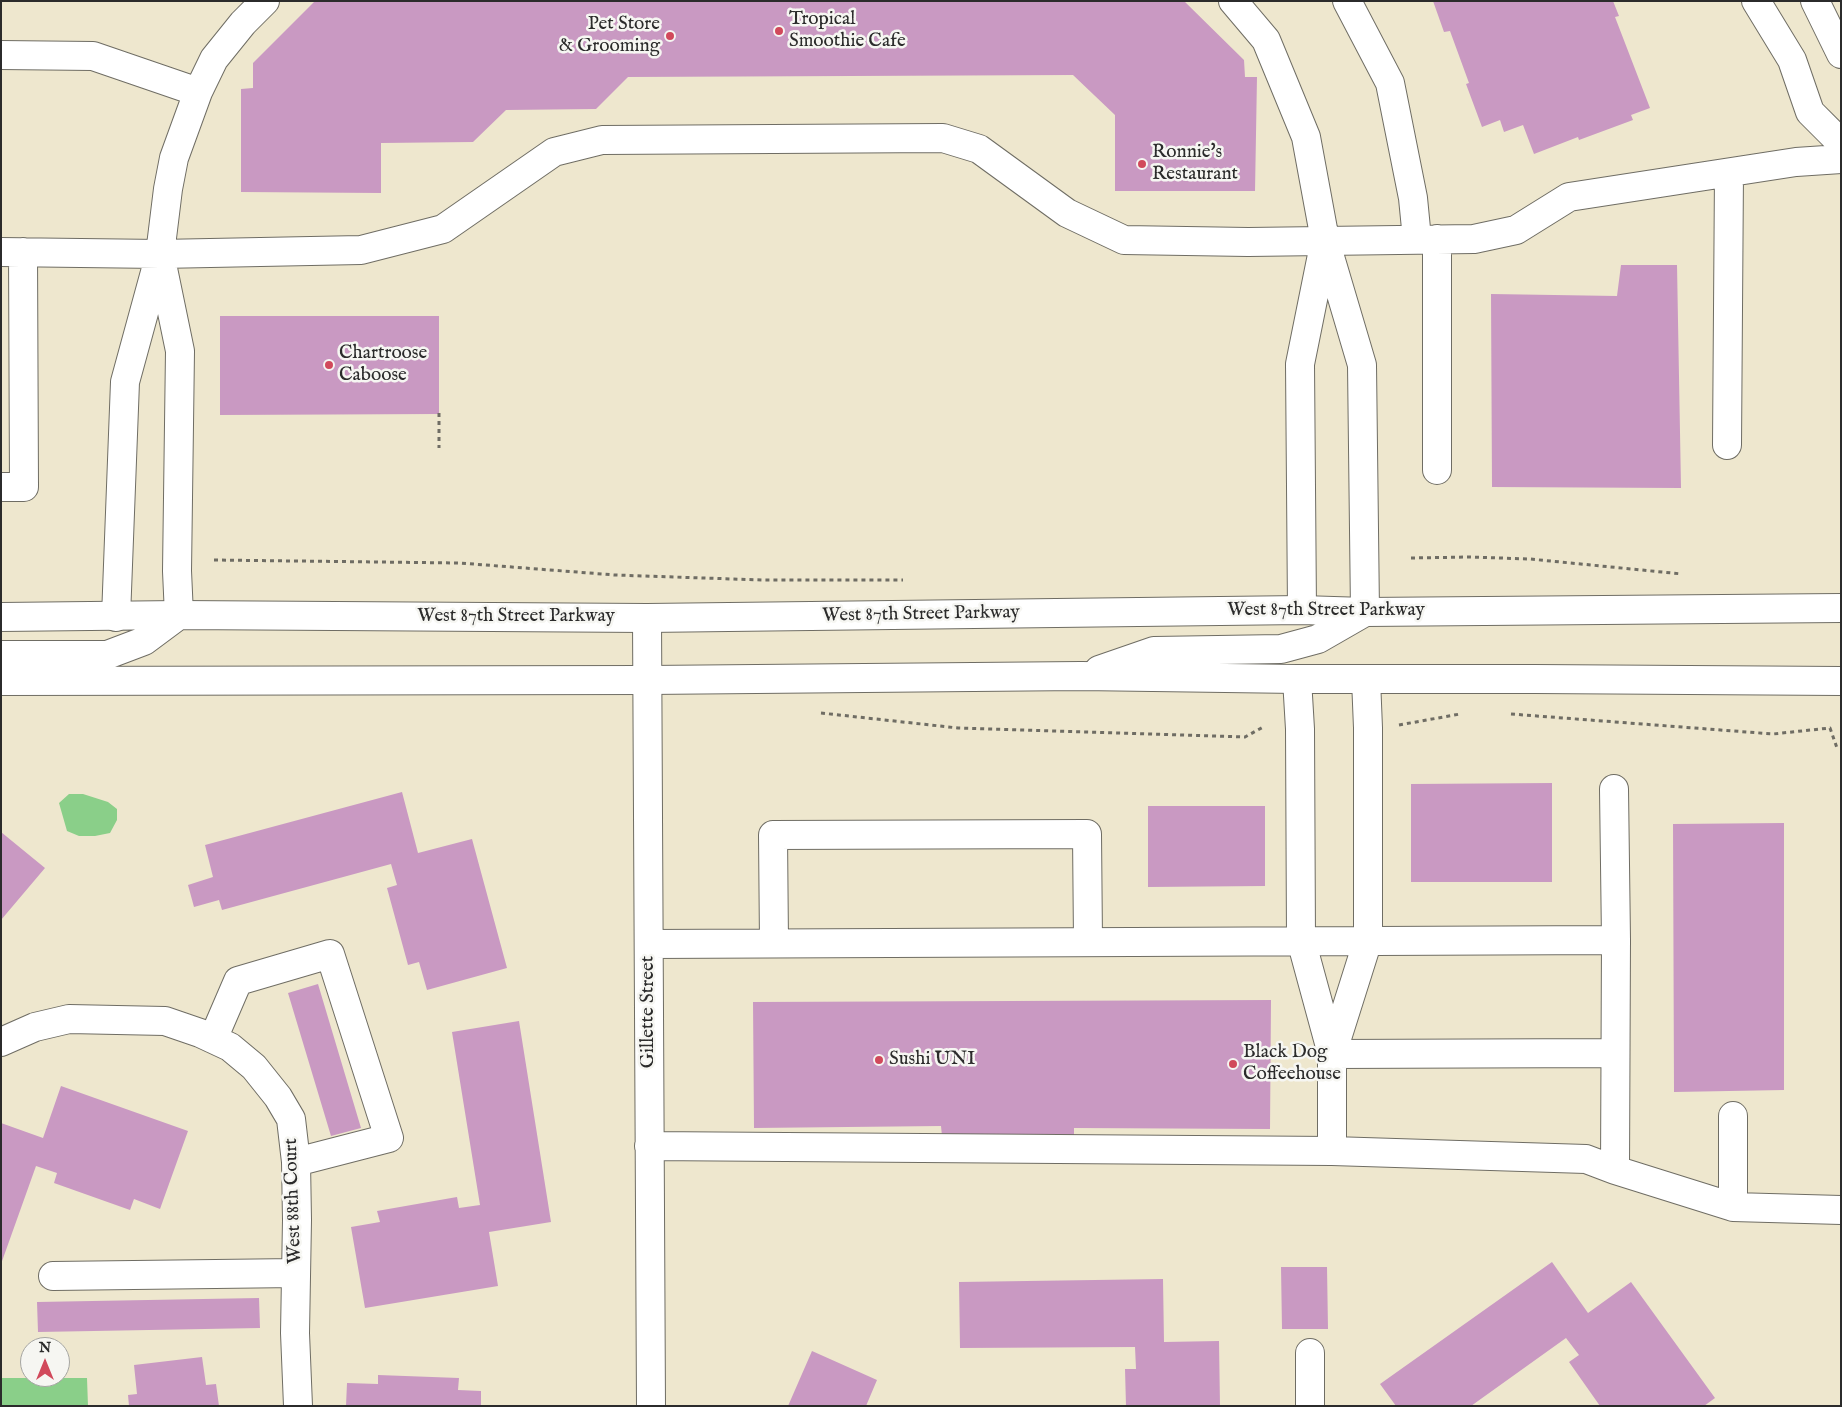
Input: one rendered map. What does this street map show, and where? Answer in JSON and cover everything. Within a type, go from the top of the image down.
[{"type":"street","points":[[116,617],[125,382],[160,254],[165,208],[174,158],[198,92],[214,59],[243,23],[265,1]]},
{"type":"street","points":[[1082,676],[1154,651],[1281,649],[1318,639],[1365,612],[1362,365],[1325,240],[1306,137],[1266,40],[1233,1]]},
{"type":"street","points":[[1347,1],[1390,83],[1413,198],[1427,240],[1437,470]]},
{"type":"street","points":[[1756,1],[1792,60],[1810,112],[1841,143]]},
{"type":"street","points":[[1815,1],[1841,54]]},
{"type":"street","points":[[1,56],[93,56],[198,92]]},
{"type":"street","points":[[1,487],[24,487],[12,252],[160,254],[361,250],[443,229],[554,152],[602,140],[943,138],[979,149],[1067,213],[1124,240],[1248,242],[1474,240],[1516,230],[1569,196],[1809,161],[1841,159]]},
{"type":"street","points":[[1727,445],[1729,173]]},
{"type":"street","points":[[1302,610],[1300,364],[1325,240]]},
{"type":"street","points":[[1,655],[107,656],[144,641],[179,616],[177,571],[180,351],[160,254]]},
{"type":"street","name":"West 87th Street Parkway","points":[[1,617],[647,618],[1302,610],[1365,612],[1841,608]]},
{"type":"street","name":"Gillette Street","points":[[647,618],[651,1406]]},
{"type":"street","points":[[1,681],[648,680],[1082,676],[1297,679],[1841,681]]},
{"type":"street","points":[[1297,679],[1300,729],[1301,940],[1332,1054],[1332,1151]]},
{"type":"street","points":[[1332,1054],[1368,940],[1368,728],[1366,679]]},
{"type":"street","points":[[1614,788],[1616,940],[1615,1170]]},
{"type":"street","points":[[774,943],[773,834],[1087,834],[1088,941]]},
{"type":"street","points":[[649,944],[1616,940]]},
{"type":"street","points":[[213,1039],[238,981],[330,954],[389,1138],[296,1162]]},
{"type":"street","name":"West 88th Court","points":[[4,1037],[69,1019],[165,1021],[230,1047],[254,1067],[278,1096],[291,1119],[296,1162],[295,1333],[298,1406]]},
{"type":"street","points":[[1332,1054],[1615,1053]]},
{"type":"street","points":[[1733,1116],[1733,1207]]},
{"type":"street","points":[[649,1146],[1332,1151],[1586,1159],[1733,1207],[1841,1210]]},
{"type":"street","points":[[53,1276],[296,1273]]},
{"type":"street","points":[[1310,1352],[1310,1406]]},
{"type":"path","points":[[439,412],[439,448]]},
{"type":"path","points":[[1411,558],[1530,559],[1691,575]]},
{"type":"path","points":[[214,560],[460,563],[615,576],[909,580]]},
{"type":"path","points":[[816,713],[958,728],[1246,737],[1264,726]]},
{"type":"path","points":[[1396,726],[1461,713]]},
{"type":"path","points":[[1509,714],[1773,734],[1830,728],[1837,748]]},
{"type":"green space","points":[[69,794],[83,794],[108,802],[117,809],[117,820],[110,833],[95,836],[79,836],[67,831],[59,803]]},
{"type":"green space","points":[[1,1378],[20,1378],[20,1387],[70,1387],[70,1378],[87,1378],[88,1406],[1,1406]]},
{"type":"building","points":[[315,1],[1184,1],[1244,60],[1245,77],[1257,77],[1255,191],[1115,191],[1115,115],[1073,75],[628,77],[596,109],[506,110],[473,142],[381,143],[381,193],[241,192],[241,89],[253,88],[253,63]]},
{"type":"building","points":[[1433,1],[1613,1],[1619,16],[1615,17],[1650,108],[1631,115],[1633,120],[1579,140],[1578,137],[1534,154],[1523,125],[1504,132],[1500,120],[1482,127],[1466,84],[1469,83],[1450,31],[1444,32]]},
{"type":"building","points":[[1621,265],[1677,265],[1681,488],[1492,487],[1491,294],[1617,296]]},
{"type":"building","points":[[220,316],[439,316],[439,414],[220,415]]},
{"type":"building","points":[[1552,783],[1552,882],[1411,882],[1411,784]]},
{"type":"building","points":[[402,792],[418,853],[472,839],[507,968],[427,990],[419,962],[408,965],[387,888],[397,885],[391,864],[222,910],[219,900],[194,907],[188,885],[213,877],[205,845]]},
{"type":"building","points":[[1148,806],[1265,806],[1265,886],[1148,887]]},
{"type":"building","points":[[1784,823],[1784,1090],[1674,1092],[1673,824]]},
{"type":"building","points":[[1,832],[45,868],[1,920]]},
{"type":"building","points":[[318,984],[361,1128],[331,1136],[288,993]]},
{"type":"building","points":[[1271,1000],[1270,1129],[1074,1128],[1074,1136],[942,1136],[941,1126],[754,1128],[753,1002]]},
{"type":"building","points":[[519,1021],[551,1222],[489,1232],[498,1286],[365,1308],[351,1227],[380,1222],[377,1211],[457,1197],[459,1208],[480,1205],[452,1032]]},
{"type":"building","points":[[61,1086],[188,1131],[160,1209],[134,1199],[130,1210],[54,1183],[57,1173],[36,1166],[1,1264],[1,1123],[43,1138]]},
{"type":"building","points":[[1552,1262],[1588,1313],[1631,1282],[1715,1398],[1704,1406],[1600,1406],[1569,1362],[1579,1355],[1566,1338],[1471,1406],[1396,1406],[1380,1384]]},
{"type":"building","points":[[1281,1267],[1327,1267],[1328,1329],[1282,1329]]},
{"type":"building","points":[[1163,1279],[1164,1342],[1219,1341],[1220,1406],[1126,1406],[1125,1369],[1136,1369],[1135,1347],[960,1348],[959,1282]]},
{"type":"building","points":[[259,1298],[260,1328],[38,1332],[37,1302]]},
{"type":"building","points":[[812,1351],[877,1380],[866,1406],[788,1406]]},
{"type":"building","points":[[202,1357],[206,1385],[216,1384],[219,1406],[129,1406],[128,1395],[137,1394],[134,1365]]},
{"type":"building","points":[[378,1375],[459,1378],[458,1390],[481,1391],[481,1406],[346,1406],[347,1383],[378,1384]]},
{"type":"place","name":"Tropical Smoothie Cafe","points":[[779,31]]},
{"type":"place","name":"Pet Store & Grooming","points":[[670,36]]},
{"type":"place","name":"Ronnie's Restaurant","points":[[1142,164]]},
{"type":"place","name":"Chartroose Caboose","points":[[329,365]]},
{"type":"place","name":"Sushi UNI","points":[[879,1060]]},
{"type":"place","name":"Black Dog Coffeehouse","points":[[1233,1064]]}]
